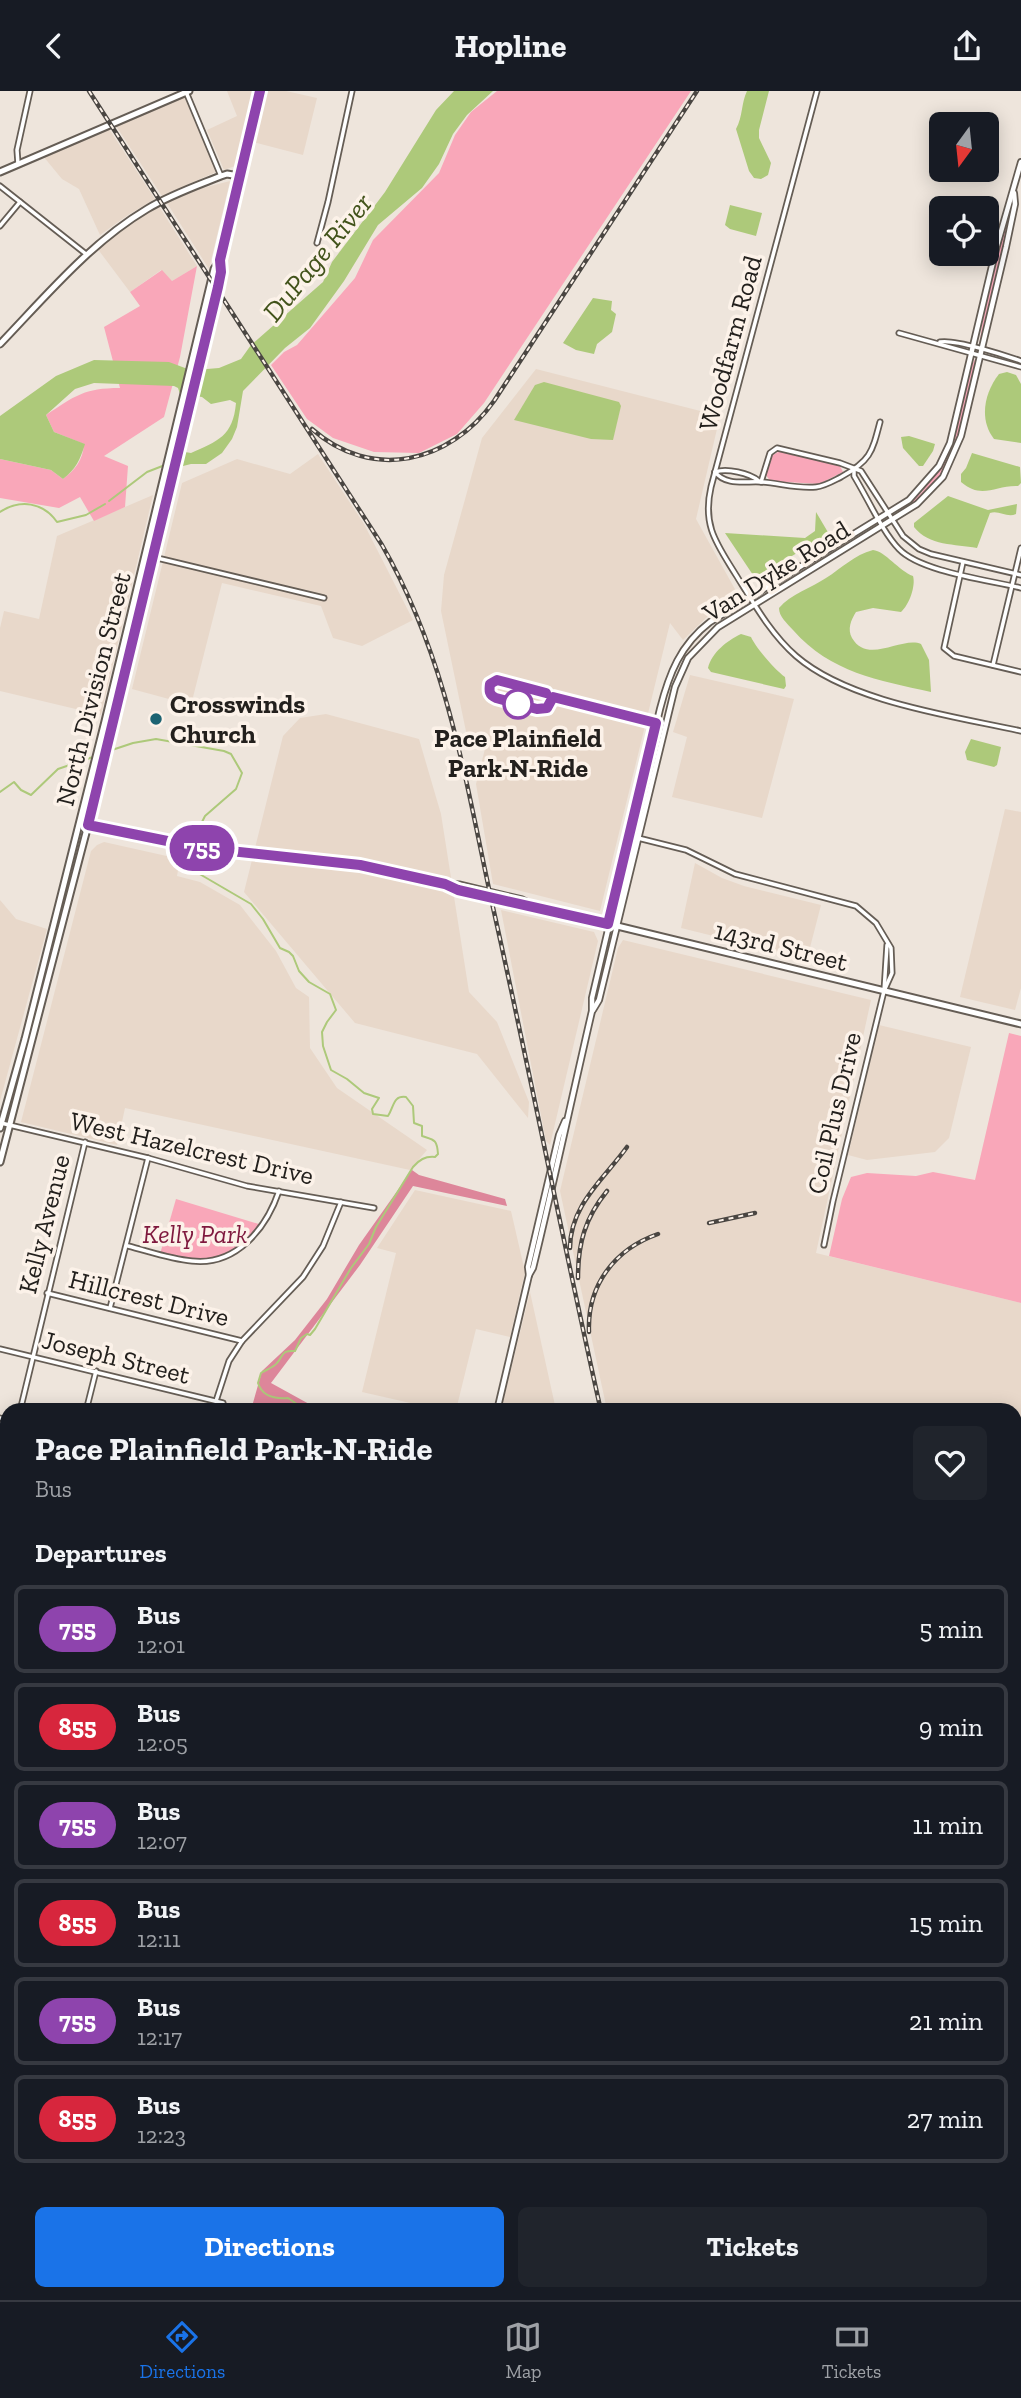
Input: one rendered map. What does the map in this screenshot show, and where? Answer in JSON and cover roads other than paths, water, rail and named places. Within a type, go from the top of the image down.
[{"type":"main road","name":"North Division Street","points":[[0,1162],[154,558],[260,91]]},
{"type":"main road","points":[[0,172],[184,92]]},
{"type":"main road","points":[[0,344],[86,254],[111,233],[146,210],[221,176],[239,176]]},
{"type":"main road","name":"North Division Street","points":[[1,1125],[113,691],[214,269],[220,260]]},
{"type":"main road","points":[[113,691],[121,693]]},
{"type":"main road","name":"143rd Street","points":[[80,823],[202,848],[344,863],[445,884],[459,884],[618,927],[1021,1024]]},
{"type":"street","points":[[18,164],[17,149],[30,91]]},
{"type":"street","points":[[317,243],[352,91]]},
{"type":"street","name":"Woodfarm Road","points":[[817,91],[715,472],[707,506],[709,525],[713,537],[755,605],[780,640],[795,655],[835,681],[875,696],[1021,731]]},
{"type":"street","points":[[184,92],[221,176]]},
{"type":"street","name":"Van Dyke Road","points":[[499,1403],[565,1136],[566,1117],[592,1011],[592,999],[608,924],[660,707],[676,659],[703,627],[909,500],[939,466],[950,443],[996,249],[1021,162]]},
{"type":"street","points":[[0,186],[86,254]]},
{"type":"street","name":"Van Dyke Road","points":[[592,1011],[600,1000],[665,724],[682,669],[696,648],[711,633],[917,504],[930,493],[950,465],[961,436],[981,353],[1015,204],[1014,191]]},
{"type":"street","points":[[0,226],[20,202]]},
{"type":"street","points":[[900,333],[972,350],[1021,367]]},
{"type":"street","points":[[981,353],[1021,361]]},
{"type":"street","points":[[760,482],[754,477],[723,470],[715,472],[720,478],[729,481],[817,487],[864,463],[871,454],[880,422]]},
{"type":"street","points":[[760,482],[770,453],[777,448],[840,463],[861,471],[903,537],[919,549],[1021,575]]},
{"type":"street","points":[[854,470],[854,476],[883,526],[899,549],[911,559],[1021,588]]},
{"type":"street","points":[[993,665],[1021,548]]},
{"type":"street","points":[[146,555],[324,598]]},
{"type":"street","points":[[963,562],[944,648],[954,656],[1021,672]]},
{"type":"street","name":"Coil Plus Drive","points":[[630,836],[686,850],[725,870],[750,879],[851,904],[876,922],[887,945],[884,991],[824,1245]]},
{"type":"street","name":"West Hazelcrest Drive","points":[[1,1125],[85,1142],[247,1186],[374,1208]]},
{"type":"street","name":"Kelly Avenue","points":[[22,1403],[85,1142]]},
{"type":"street","points":[[110,1308],[148,1158]]},
{"type":"street","points":[[128,1245],[194,1262],[221,1258],[247,1244],[257,1233],[279,1192]]},
{"type":"street","points":[[216,1401],[229,1361],[242,1341],[303,1277],[323,1245],[341,1202]]},
{"type":"street","name":"Hillcrest Drive","points":[[47,1293],[242,1341]]},
{"type":"street","name":"Joseph Street","points":[[0,1349],[223,1403]]},
{"type":"street","points":[[88,1403],[96,1371]]},
{"type":"waterway","points":[[109,501],[147,472],[165,465]]},
{"type":"waterway","points":[[0,512],[15,505],[31,505],[45,510],[57,522],[86,515],[105,504]]},
{"type":"waterway","points":[[109,751],[156,739],[231,754],[242,773],[236,789],[205,816],[196,834]]},
{"type":"waterway","points":[[0,792],[14,782],[21,790],[31,795],[58,769],[93,757]]},
{"type":"waterway","points":[[193,855],[191,869],[251,904],[280,948],[293,956],[299,971],[309,982],[330,994],[336,1010],[322,1032],[323,1046],[331,1070],[364,1093],[379,1098],[372,1109],[373,1114],[388,1116],[396,1100],[406,1097],[413,1106],[414,1123],[422,1126],[422,1136],[434,1141],[438,1149],[435,1157],[422,1159],[413,1167],[376,1227],[369,1244],[351,1268],[315,1329],[310,1335],[301,1338],[295,1351],[285,1352],[276,1364],[261,1373],[258,1383],[266,1394],[288,1398],[295,1403]]},
{"type":"railway","points":[[89,91],[382,545],[423,631],[451,719],[462,765],[599,1403]]},
{"type":"railway","points":[[312,429],[335,446],[360,456],[384,460],[409,458],[433,451],[455,439],[476,422],[494,401],[697,91]]},
{"type":"railway","points":[[570,1248],[572,1233],[582,1206],[627,1147]]},
{"type":"railway","points":[[578,1278],[579,1253],[584,1231],[593,1211],[607,1191]]},
{"type":"railway","points":[[709,1223],[755,1213]]},
{"type":"railway","points":[[589,1332],[593,1299],[607,1271],[629,1249],[658,1234]]},
{"type":"place","name":"Pace Plainfield Park-N-Ride","points":[[518,704]]},
{"type":"place","name":"Crosswinds Church","points":[[156,719]]},
{"type":"water label","name":"DuPage River","points":[[317,257]]},
{"type":"park label","name":"Kelly Park","points":[[195,1234]]}]
